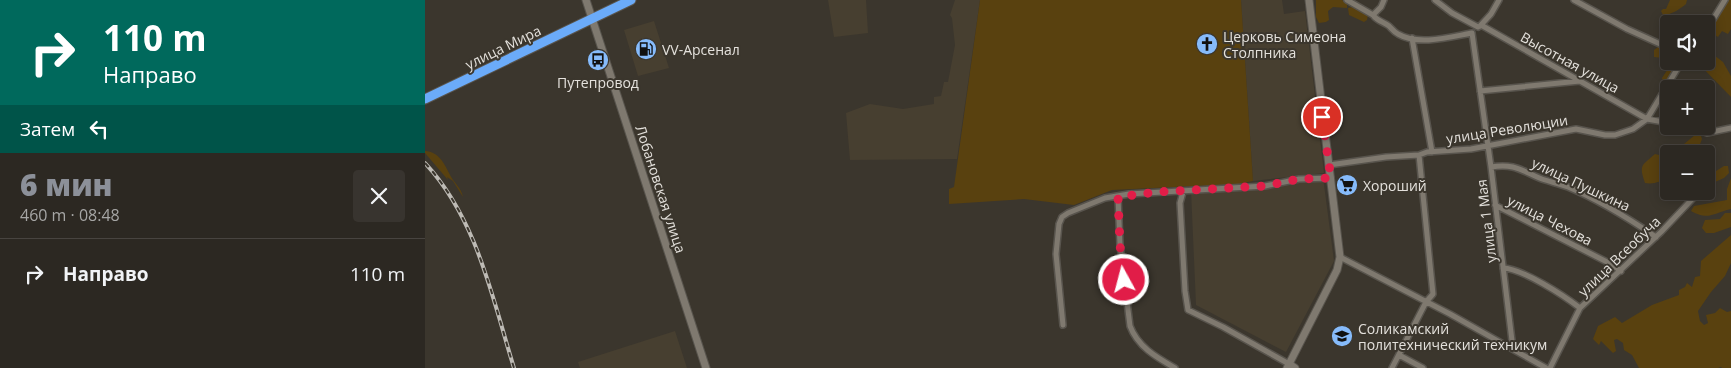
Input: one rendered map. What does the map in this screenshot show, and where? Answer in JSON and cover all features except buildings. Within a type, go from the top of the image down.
[{"type":"highway","name":"улица Мира","points":[[425,99],[631,0]]},
{"type":"street","name":"Лобановская улица","points":[[586,0],[706,368]]},
{"type":"street","points":[[1183,192],[1180,203],[1185,291],[1188,310],[1223,327],[1290,367],[1337,270],[1340,257],[1309,0]]},
{"type":"street","points":[[1347,0],[1389,25],[1397,34],[1433,40],[1472,33],[1491,14],[1499,0]]},
{"type":"street","points":[[1373,15],[1381,7],[1384,0]]},
{"type":"street","points":[[1435,0],[1452,13],[1479,26]]},
{"type":"street","points":[[1574,0],[1627,30],[1660,44]]},
{"type":"street","points":[[1715,17],[1725,0]]},
{"type":"street","name":"Высотная улица","points":[[1479,26],[1647,119],[1660,121]]},
{"type":"street","name":"улица 1 Мая","points":[[1472,33],[1491,167],[1513,348]]},
{"type":"street","points":[[1412,38],[1432,152]]},
{"type":"street","name":"улица Революции","points":[[1329,165],[1487,147],[1576,129],[1605,135],[1615,135],[1633,129],[1647,119],[1677,70]]},
{"type":"street","points":[[1480,91],[1580,81]]},
{"type":"street","points":[[1715,131],[1731,128]]},
{"type":"street","points":[[1392,368],[1426,302],[1432,297],[1434,288],[1419,155]]},
{"type":"street","name":"улица Пушкина","points":[[1491,167],[1503,165],[1522,168],[1542,179],[1567,187],[1629,218],[1656,237]]},
{"type":"street","points":[[1063,325],[1056,254],[1059,224],[1062,217],[1068,213],[1094,201],[1129,194],[1265,186],[1299,179],[1331,178]]},
{"type":"street","points":[[1118,197],[1120,245],[1130,326],[1134,337],[1139,343],[1175,368]]},
{"type":"street","name":"улица Всеобуча","points":[[1550,368],[1580,308],[1621,271],[1691,200]]},
{"type":"street","name":"улица Чехова","points":[[1495,205],[1609,262],[1621,271]]},
{"type":"street","points":[[1340,257],[1513,348],[1546,368]]},
{"type":"street","points":[[1503,268],[1519,271],[1580,308]]},
{"type":"street","points":[[1399,355],[1423,368]]},
{"type":"shaded area","points":[[828,0],[866,0],[868,33],[834,37]]},
{"type":"shaded area","points":[[955,0],[980,0],[957,159],[850,160],[846,113],[870,104],[903,109],[934,104],[934,97],[941,96],[944,82],[948,82],[955,45],[950,15]]},
{"type":"shaded area","points":[[980,0],[1241,0],[1253,181],[1238,184],[1112,190],[1074,205],[1024,199],[949,204],[949,189],[954,187]]},
{"type":"shaded area","points":[[1241,0],[1282,0],[1284,14],[1305,11],[1324,173],[1253,181]]},
{"type":"shaded area","points":[[1316,0],[1342,0],[1347,4],[1347,8],[1333,7],[1328,11],[1329,20],[1319,23],[1316,17]]},
{"type":"shaded area","points":[[1670,0],[1687,0],[1686,4],[1678,10],[1663,15],[1661,11],[1666,9]]},
{"type":"shaded area","points":[[1728,0],[1731,0],[1731,29],[1728,34],[1722,31],[1718,37],[1715,35],[1715,20]]},
{"type":"shaded area","points":[[1352,7],[1368,14],[1367,20],[1364,22],[1349,15],[1348,8]]},
{"type":"shaded area","name":"VV-Арсенал","points":[[654,21],[669,68],[638,76],[624,30]]},
{"type":"shaded area","points":[[1658,47],[1660,49],[1660,58],[1654,57],[1654,50]]},
{"type":"shaded area","points":[[1715,56],[1723,62],[1731,76],[1731,97],[1705,70],[1715,70]]},
{"type":"shaded area","points":[[1667,70],[1673,70],[1667,80],[1663,80]]},
{"type":"shaded area","points":[[1695,135],[1701,136],[1700,145],[1684,144]]},
{"type":"shaded area","points":[[425,151],[434,153],[445,165],[461,190],[463,197],[453,181],[447,177],[448,180]]},
{"type":"shaded area","points":[[1655,154],[1660,155],[1660,182],[1645,183],[1642,168]]},
{"type":"shaded area","points":[[1724,166],[1728,166],[1729,173],[1724,178],[1715,182],[1716,171]]},
{"type":"shaded area","points":[[1323,177],[1334,261],[1286,352],[1196,305],[1191,190]]},
{"type":"shaded area","points":[[1731,178],[1731,209],[1707,216],[1691,211],[1694,206],[1727,200],[1727,189]]},
{"type":"shaded area","points":[[1725,213],[1731,213],[1731,227],[1714,233],[1706,233],[1702,228],[1705,220],[1720,219]]},
{"type":"shaded area","points":[[1731,235],[1731,263],[1725,276],[1698,311],[1700,321],[1704,325],[1708,323],[1706,315],[1715,313],[1720,308],[1727,312],[1731,311],[1731,368],[1639,368],[1632,355],[1624,350],[1623,343],[1617,339],[1614,340],[1616,351],[1613,353],[1601,341],[1599,345],[1593,339],[1598,326],[1615,317],[1622,323],[1652,305],[1679,295],[1679,290],[1685,287],[1687,283],[1692,287],[1695,277],[1700,276],[1701,261]]},
{"type":"shaded area","points":[[675,331],[687,368],[580,368],[578,362]]},
{"type":"railway","points":[[425,163],[443,185],[458,209],[470,234],[490,287],[514,368]]},
{"type":"place","name":"Церковь Симеона Столпника","points":[[1207,44]]},
{"type":"place","name":"VV-Арсенал","points":[[646,49]]},
{"type":"place","name":"Путепровод","points":[[598,60]]},
{"type":"place","name":"Хороший","points":[[1347,185]]},
{"type":"place","name":"Соликамский политехнический техникум","points":[[1342,336]]},
{"type":"route","points":[[1124,280],[1118,197],[1129,194],[1265,186],[1299,179],[1331,178],[1322,117]]}]
